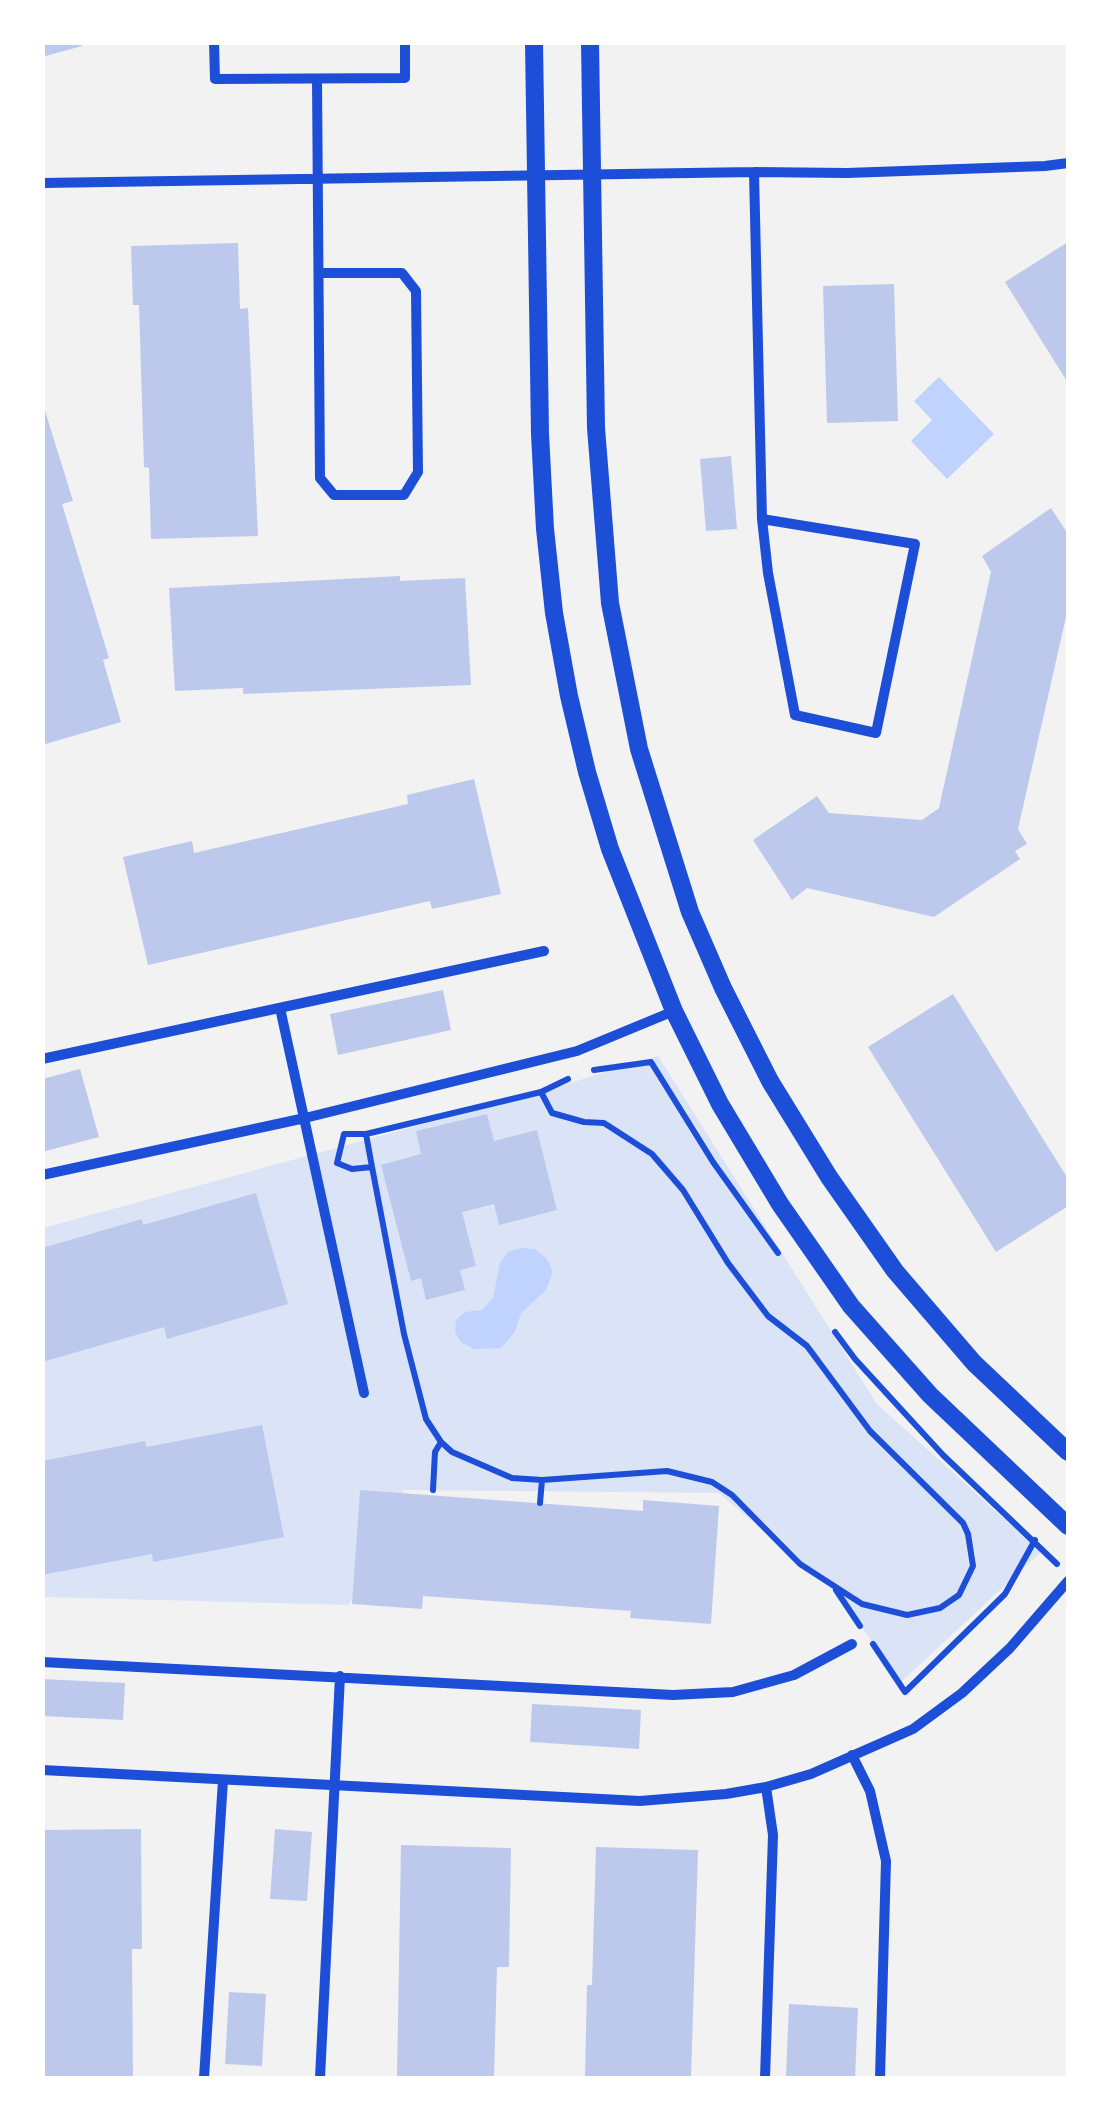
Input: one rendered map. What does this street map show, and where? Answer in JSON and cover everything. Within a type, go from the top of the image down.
[{"type":"street","points":[[214,42],[214,79],[405,78],[404,42]]},
{"type":"street","points":[[534,42],[544,529],[554,613],[587,772],[610,849],[674,1011],[720,1104],[780,1204],[852,1306],[930,1395],[1068,1526]]},
{"type":"street","points":[[590,42],[596,428],[610,603],[639,749],[690,912],[722,988],[770,1081],[828,1177],[895,1271],[974,1362],[1068,1452]]},
{"type":"street","points":[[317,78],[320,478],[334,495],[404,495],[418,472],[416,291],[402,273],[319,273]]},
{"type":"street","points":[[42,184],[848,173],[1068,163]]},
{"type":"street","points":[[754,172],[762,518],[768,574],[795,716],[876,733],[915,544],[762,518]]},
{"type":"street","points":[[42,1060],[544,951]]},
{"type":"street","points":[[280,1008],[364,1393]]},
{"type":"street","points":[[42,1175],[305,1118],[577,1052],[674,1011]]},
{"type":"street","points":[[42,1770],[640,1801],[726,1794],[810,1774],[913,1729],[962,1693],[1010,1648],[1068,1581]]},
{"type":"street","points":[[42,1662],[693,1694],[733,1692],[794,1675],[852,1644]]},
{"type":"street","points":[[320,2078],[340,1676]]},
{"type":"street","points":[[852,1756],[870,1791],[886,1861],[880,2078]]},
{"type":"street","points":[[204,2078],[223,1780]]},
{"type":"street","points":[[765,2078],[773,1834],[766,1786]]},
{"type":"path","points":[[372,1167],[352,1169],[338,1163],[344,1134],[366,1134],[541,1092],[582,1072],[652,1062]]},
{"type":"path","points":[[366,1134],[404,1334],[426,1419],[452,1452],[512,1478],[542,1480],[667,1471],[712,1482],[732,1494],[800,1564],[862,1604],[906,1615],[940,1608],[960,1595],[973,1566],[968,1534],[950,1508],[921,1484],[870,1430],[808,1346],[768,1316],[728,1263],[683,1190],[652,1154],[604,1123],[552,1114],[541,1092]]},
{"type":"path","points":[[433,1490],[434,1452],[441,1442]]},
{"type":"path","points":[[540,1502],[542,1480]]},
{"type":"path","points":[[833,1585],[905,1692],[1005,1594],[1035,1540]]},
{"type":"shaded area","points":[[658,1056],[877,1404],[1041,1552],[900,1683],[841,1597],[719,1493],[404,1490],[349,1605],[43,1597],[43,1228],[541,1092]]},
{"type":"water","points":[[939,377],[994,434],[947,479],[911,441],[932,420],[914,401]]},
{"type":"water","points":[[535,1249],[547,1259],[553,1272],[546,1290],[521,1313],[515,1332],[501,1348],[474,1349],[461,1342],[455,1332],[456,1320],[465,1312],[482,1310],[493,1298],[500,1263],[508,1252]]},
{"type":"building","points":[[42,42],[81,42],[82,46],[42,57]]},
{"type":"building","points":[[1068,242],[1068,383],[1005,282]]},
{"type":"building","points":[[238,243],[240,309],[248,308],[258,536],[151,539],[149,468],[144,467],[139,305],[133,305],[131,246]]},
{"type":"building","points":[[894,284],[898,421],[827,423],[823,286]]},
{"type":"building","points":[[42,401],[73,501],[62,504],[109,658],[103,660],[121,722],[42,745]]},
{"type":"building","points":[[731,456],[737,529],[706,531],[700,459]]},
{"type":"building","points":[[1051,508],[1068,534],[1068,608],[1018,829],[1027,844],[1015,851],[1020,859],[934,917],[807,888],[792,900],[753,840],[817,796],[829,813],[922,820],[939,808],[991,572],[982,556]]},
{"type":"building","points":[[400,576],[400,581],[465,578],[471,685],[243,694],[243,688],[175,691],[169,588]]},
{"type":"building","points":[[474,779],[501,894],[432,909],[430,901],[148,965],[123,857],[192,841],[194,853],[408,804],[407,795]]},
{"type":"building","points":[[443,990],[451,1030],[338,1055],[330,1014]]},
{"type":"building","points":[[953,994],[1068,1179],[1068,1206],[996,1252],[868,1047]]},
{"type":"building","points":[[80,1069],[99,1137],[42,1152],[42,1079]]},
{"type":"building","points":[[487,1114],[494,1141],[537,1130],[557,1210],[499,1225],[494,1204],[462,1212],[476,1266],[460,1270],[465,1290],[426,1300],[421,1278],[411,1281],[381,1165],[421,1154],[416,1131]]},
{"type":"building","points":[[256,1193],[288,1304],[167,1339],[164,1327],[42,1362],[42,1248],[142,1219],[143,1225]]},
{"type":"building","points":[[262,1425],[284,1537],[153,1562],[152,1554],[42,1575],[42,1461],[145,1441],[146,1447]]},
{"type":"building","points":[[360,1490],[643,1511],[643,1500],[719,1506],[711,1624],[630,1618],[631,1611],[423,1596],[422,1609],[352,1604]]},
{"type":"building","points":[[42,1679],[125,1683],[123,1720],[42,1716]]},
{"type":"building","points":[[532,1704],[641,1710],[639,1749],[530,1742]]},
{"type":"building","points":[[141,1829],[142,1949],[132,1949],[133,2078],[42,2078],[42,1830]]},
{"type":"building","points":[[275,1829],[312,1832],[307,1901],[270,1899]]},
{"type":"building","points":[[401,1845],[511,1848],[509,1967],[497,1967],[494,2078],[397,2078]]},
{"type":"building","points":[[596,1847],[698,1850],[691,2078],[585,2078]]},
{"type":"building","points":[[229,1992],[266,1994],[262,2066],[225,2064]]},
{"type":"building","points":[[789,2004],[858,2008],[855,2078],[786,2076]]}]
